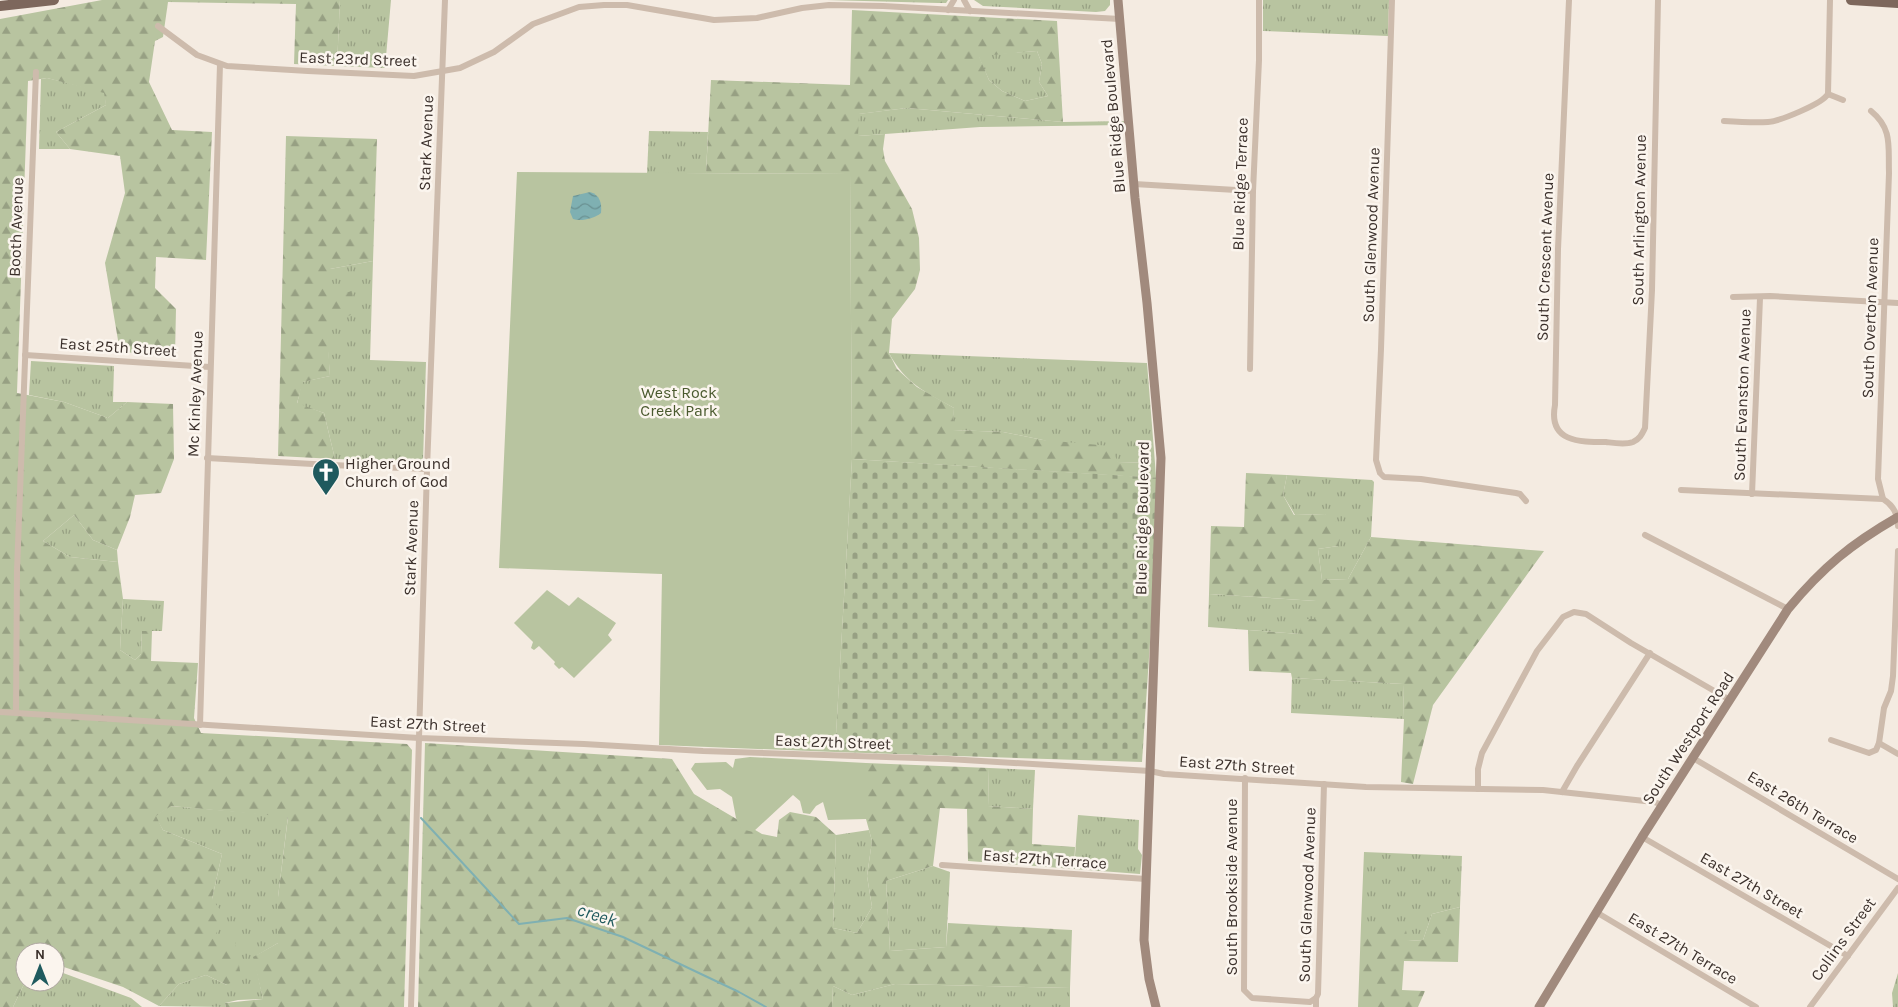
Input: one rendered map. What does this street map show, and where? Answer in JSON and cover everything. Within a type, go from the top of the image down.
[{"type":"main road","points":[[0,6],[54,0]]},
{"type":"main road","name":"Blue Ridge Boulevard","points":[[1118,0],[1161,458],[1144,940],[1149,979],[1156,1007]]},
{"type":"main road","points":[[1851,0],[1898,3]]},
{"type":"main road","name":"South Westport Road","points":[[1539,1007],[1642,837],[1788,609],[1809,583],[1836,557],[1865,535],[1898,517]]},
{"type":"street","name":"Stark Avenue","points":[[411,1007],[427,469],[445,0]]},
{"type":"street","points":[[948,10],[954,0]]},
{"type":"street","points":[[964,0],[970,11]]},
{"type":"street","name":"Blue Ridge Terrace","points":[[1250,370],[1259,0]]},
{"type":"street","name":"South Glenwood Avenue","points":[[1392,0],[1376,460],[1381,475],[1384,477],[1421,479],[1516,493],[1520,494],[1526,501]]},
{"type":"street","name":"South Crescent Avenue","points":[[1569,0],[1558,249],[1555,422],[1565,436],[1578,442],[1630,443],[1638,439]]},
{"type":"street","name":"South Arlington Avenue","points":[[1638,439],[1645,428],[1652,290],[1658,0]]},
{"type":"street","points":[[1724,121],[1771,122],[1815,105],[1825,99],[1828,94],[1830,0]]},
{"type":"street","name":"East 23rd Street","points":[[158,26],[197,55],[220,64],[308,71],[414,76],[442,72],[479,60],[494,52],[533,24],[579,8],[627,5],[714,20],[757,18],[802,8],[830,5],[1120,19]]},
{"type":"street","name":"Mc Kinley Avenue","points":[[200,725],[220,64]]},
{"type":"street","name":"Booth Avenue","points":[[16,713],[17,571],[36,72]]},
{"type":"street","points":[[1828,94],[1844,100]]},
{"type":"street","name":"South Overton Avenue","points":[[1871,111],[1880,119],[1888,133],[1889,173],[1878,479],[1883,499],[1889,503],[1898,517]]},
{"type":"street","points":[[1134,184],[1253,191]]},
{"type":"street","points":[[1733,296],[1760,298],[1770,296],[1898,303]]},
{"type":"street","name":"South Evanston Avenue","points":[[1752,494],[1760,298]]},
{"type":"street","name":"East 25th Street","points":[[24,355],[210,367]]},
{"type":"street","points":[[207,458],[427,469]]},
{"type":"street","points":[[1681,490],[1883,499]]},
{"type":"street","points":[[1898,517],[1898,526]]},
{"type":"street","points":[[1645,535],[1788,609]]},
{"type":"street","points":[[1831,740],[1869,753],[1876,750],[1880,743],[1884,708],[1895,676],[1898,551]]},
{"type":"street","points":[[1478,789],[1478,769],[1482,753],[1533,659],[1563,617],[1574,612],[1586,614],[1650,654],[1730,700]]},
{"type":"street","points":[[1562,792],[1650,654]]},
{"type":"street","name":"East 27th Street","points":[[0,712],[419,738],[703,751],[948,759],[1150,771],[1164,774],[1366,787],[1562,792],[1663,804]]},
{"type":"street","points":[[1880,743],[1898,754]]},
{"type":"street","name":"East 26th Terrace","points":[[1693,758],[1898,879]]},
{"type":"street","name":"South Brookside Avenue","points":[[1245,778],[1244,990],[1252,998],[1310,1002],[1316,998]]},
{"type":"street","name":"South Glenwood Avenue","points":[[1316,1007],[1318,994],[1324,784]]},
{"type":"street","name":"East 27th Street","points":[[1642,837],[1848,956]]},
{"type":"street","name":"East 27th Terrace","points":[[942,865],[1146,879]]},
{"type":"street","name":"Collins Street","points":[[1810,1007],[1898,888]]},
{"type":"street","name":"East 27th Terrace","points":[[1596,912],[1756,1007]]},
{"type":"green space","points":[[102,0],[340,0],[337,66],[294,64],[296,4],[168,2],[163,37],[155,41],[149,82],[172,130],[212,132],[206,260],[156,257],[155,288],[176,309],[175,355],[120,352],[105,263],[125,193],[120,156],[70,149],[56,132],[106,105],[104,93],[47,78],[28,81],[17,393],[64,402],[108,418],[127,402],[173,404],[174,459],[161,493],[135,495],[130,517],[117,550],[93,540],[74,515],[43,541],[70,557],[118,562],[123,599],[120,650],[135,660],[141,654],[142,631],[152,631],[151,661],[198,663],[194,718],[201,733],[407,744],[412,750],[404,1007],[226,1007],[225,1003],[263,999],[253,957],[278,943],[278,897],[288,817],[171,806],[156,816],[163,830],[222,854],[212,899],[224,915],[216,934],[234,935],[241,977],[227,985],[206,975],[179,984],[159,1006],[123,987],[65,967],[65,942],[15,942],[15,992],[20,992],[13,1007],[0,1007],[0,19]]},
{"type":"green space","points":[[340,0],[391,0],[385,68],[337,66]]},
{"type":"green space","points":[[827,0],[948,0],[946,3],[938,3]]},
{"type":"green space","points":[[974,0],[1110,0],[1110,5],[1105,11],[1096,12],[983,6]]},
{"type":"green space","points":[[1263,0],[1389,0],[1388,36],[1263,31]]},
{"type":"green space","points":[[852,10],[1057,21],[1063,122],[907,108],[859,114],[858,136],[885,134],[883,149],[885,161],[912,209],[919,238],[920,270],[915,289],[892,319],[889,353],[897,369],[917,387],[954,408],[953,430],[1003,432],[1043,440],[1110,446],[1118,462],[1155,463],[1156,478],[852,459],[850,174],[706,173],[711,80],[850,85]],"holes":[[[1037,51],[1042,64],[1039,82],[1048,96],[1025,101],[1002,91],[989,80],[979,56]]]},
{"type":"green space","points":[[1037,51],[1042,64],[1039,82],[1048,96],[1025,101],[1002,91],[989,80],[978,55]]},
{"type":"green space","points":[[47,78],[105,92],[106,105],[56,132],[70,149],[39,149],[41,79]]},
{"type":"green space","points":[[907,108],[1063,122],[1125,121],[1125,125],[980,127],[858,136],[858,114]]},
{"type":"green space","points":[[649,131],[708,132],[706,173],[647,173]]},
{"type":"green space","points":[[286,136],[377,139],[373,261],[330,269],[330,297],[352,291],[355,313],[327,326],[330,376],[303,382],[297,403],[324,413],[335,459],[278,456]]},
{"type":"green space","name":"West Rock Creek Park","points":[[517,172],[850,174],[852,459],[835,752],[659,745],[662,574],[499,568]]},
{"type":"green space","points":[[373,261],[370,360],[426,362],[423,461],[335,459],[324,413],[297,404],[302,382],[330,376],[326,326],[330,297],[330,269]]},
{"type":"green space","points":[[889,353],[1147,363],[1155,463],[1118,462],[1043,440],[1003,432],[952,430],[954,408],[917,386],[902,372]]},
{"type":"green space","points":[[31,361],[114,366],[113,402],[127,402],[108,418],[64,402],[29,395]]},
{"type":"green space","points":[[852,459],[1161,478],[1142,762],[835,752]]},
{"type":"green space","points":[[1246,473],[1287,475],[1283,495],[1294,515],[1325,514],[1344,527],[1338,546],[1318,549],[1322,580],[1348,579],[1371,537],[1544,551],[1433,705],[1413,784],[1401,782],[1404,719],[1403,684],[1292,678],[1291,673],[1249,671],[1248,630],[1300,634],[1301,619],[1316,619],[1316,601],[1209,594],[1211,526],[1244,527]]},
{"type":"green space","points":[[1287,475],[1372,480],[1374,482],[1371,537],[1348,579],[1322,580],[1318,549],[1338,546],[1325,514],[1295,515],[1283,495]]},
{"type":"green space","points":[[74,515],[93,540],[117,550],[118,562],[70,557],[43,541]]},
{"type":"green space","points":[[547,590],[569,606],[578,597],[616,623],[608,635],[612,640],[574,678],[562,667],[559,669],[554,664],[555,662],[539,646],[534,650],[531,648],[533,642],[514,623]]},
{"type":"green space","points":[[1209,594],[1316,601],[1316,620],[1300,634],[1208,627]]},
{"type":"green space","points":[[123,599],[164,601],[162,631],[142,631],[141,654],[135,660],[120,650]]},
{"type":"green space","points":[[1292,678],[1403,684],[1404,719],[1291,713]]},
{"type":"green space","points":[[425,743],[672,759],[694,794],[762,834],[777,837],[779,820],[790,812],[816,817],[836,835],[833,928],[857,933],[872,907],[867,876],[872,841],[866,819],[866,763],[989,768],[988,806],[1033,809],[1032,844],[1075,847],[1074,869],[968,861],[967,809],[940,808],[933,866],[886,881],[890,951],[946,947],[948,923],[1072,930],[1070,988],[895,984],[852,995],[833,986],[832,1007],[418,1007]]},
{"type":"green space","points":[[750,757],[866,763],[866,819],[828,820],[823,802],[816,806],[810,814],[803,813],[800,801],[793,795],[753,832],[741,829],[736,818],[732,797],[720,789],[707,790],[691,769],[695,763],[726,762],[733,768],[735,759]]},
{"type":"green space","points":[[989,768],[1035,770],[1033,809],[988,806]]},
{"type":"green space","points":[[170,806],[288,816],[278,897],[278,943],[254,957],[263,999],[238,1000],[225,1003],[226,1007],[159,1006],[179,984],[206,975],[227,985],[215,934],[212,899],[222,854],[163,830],[155,816]]},
{"type":"green space","points":[[1078,815],[1139,820],[1138,849],[1142,855],[1140,874],[1074,869]]},
{"type":"green space","points":[[869,830],[872,841],[867,876],[872,907],[857,933],[833,928],[836,835]]},
{"type":"green space","points":[[1364,852],[1462,856],[1460,907],[1432,914],[1423,940],[1408,941],[1361,925]]},
{"type":"green space","points":[[933,866],[950,872],[946,947],[890,951],[886,881]]},
{"type":"green space","points":[[1460,907],[1458,962],[1404,961],[1402,990],[1425,991],[1418,1007],[1358,1007],[1361,925],[1405,925],[1408,941],[1423,940],[1432,914]]},
{"type":"green space","points":[[1898,973],[1898,1007],[1893,1007],[1892,993]]},
{"type":"green space","points":[[65,974],[131,998],[142,1007],[13,1007],[20,992],[65,992]]},
{"type":"green space","points":[[895,984],[1070,988],[1070,1007],[832,1007],[833,986],[852,995]]},
{"type":"water","points":[[590,192],[600,200],[601,213],[588,219],[573,219],[570,212],[573,196]]},
{"type":"waterway","name":"creek","points":[[421,818],[519,924],[567,918],[623,937],[739,992],[766,1007]]},
{"type":"place","name":"Higher Ground Church of God","points":[[326,496]]}]
